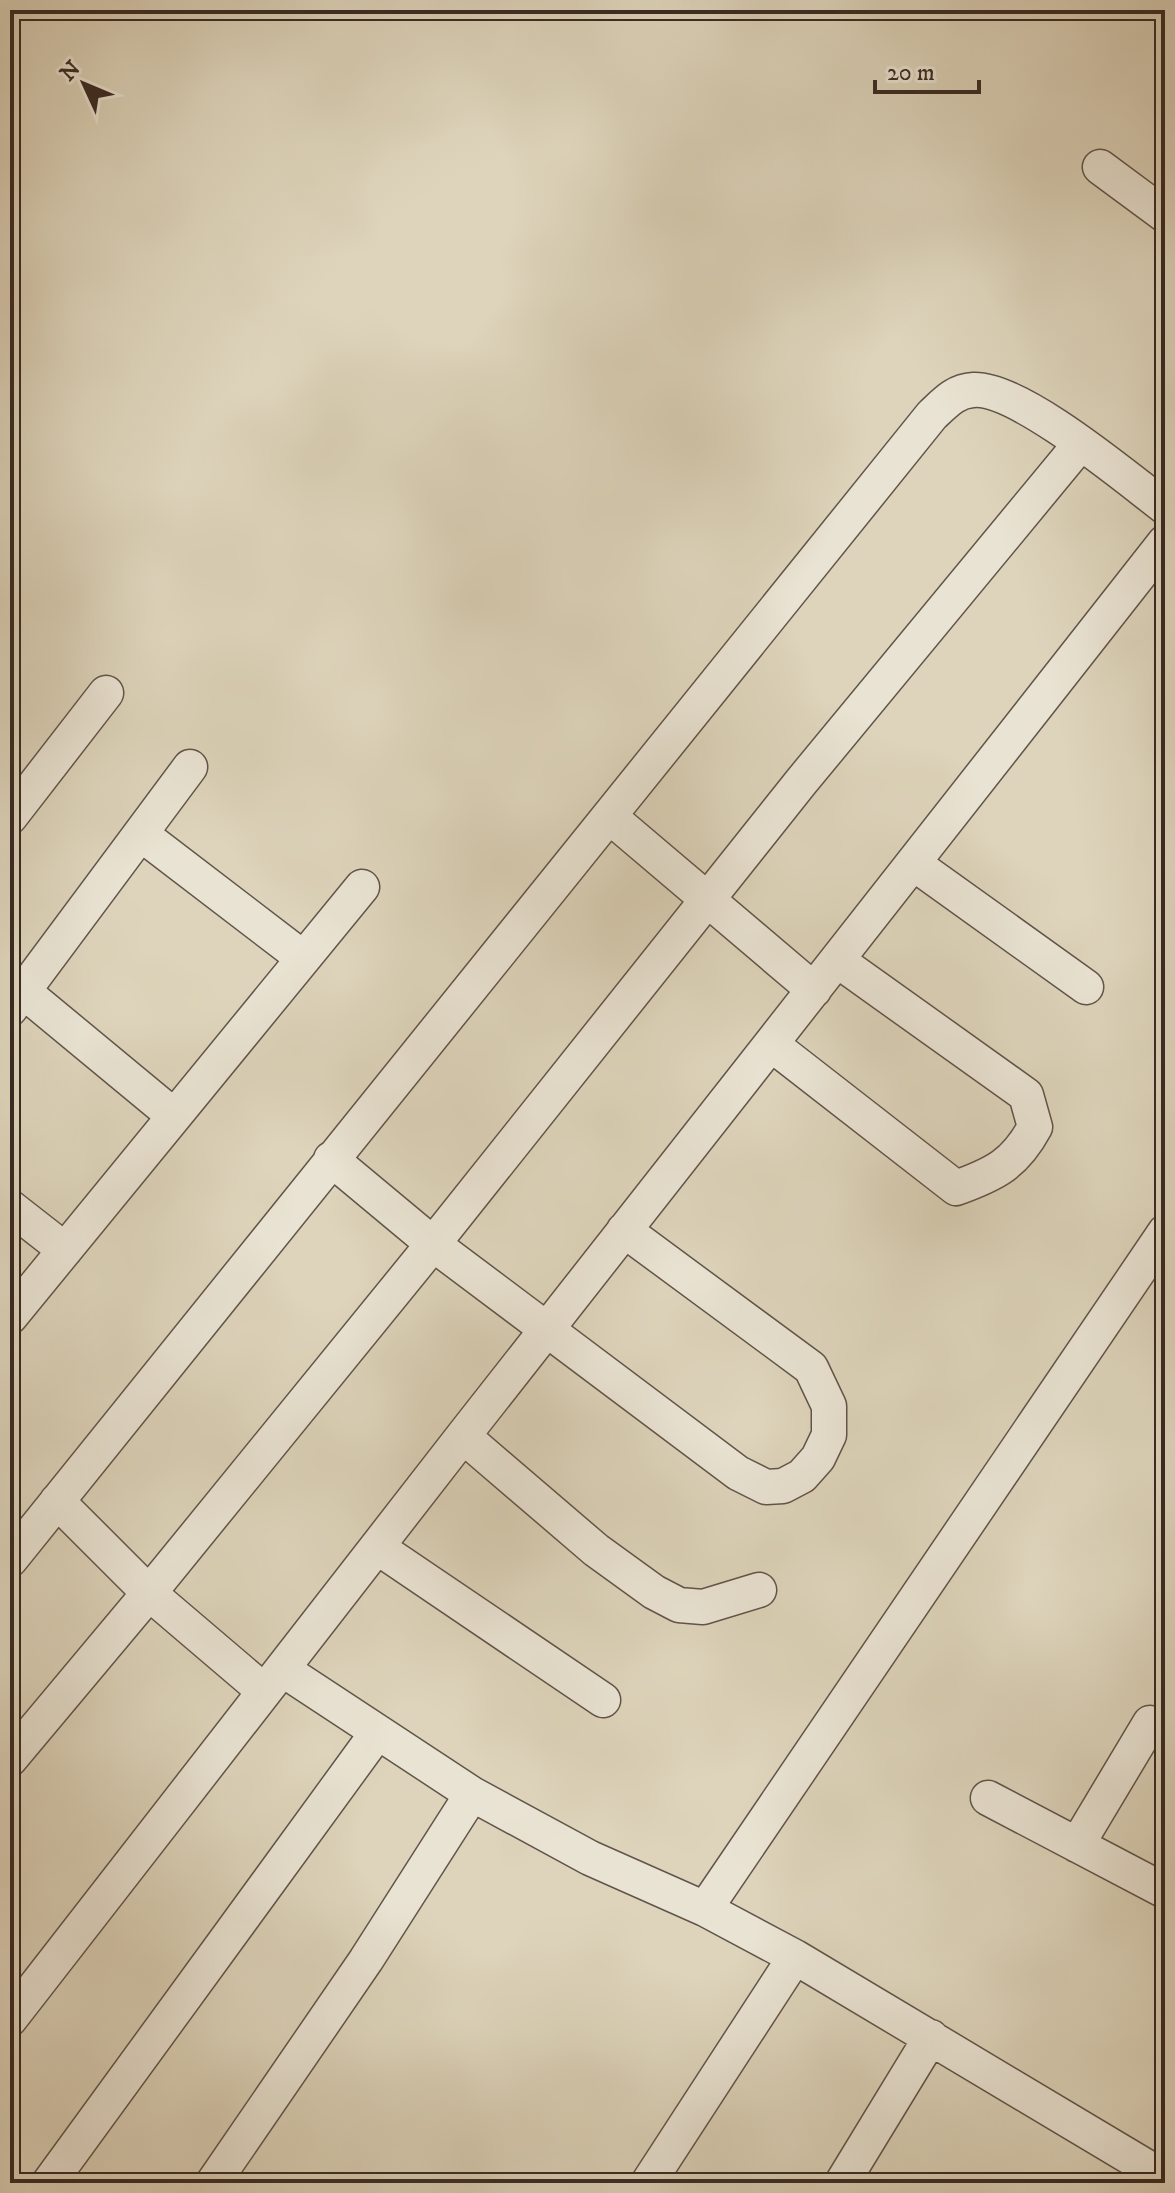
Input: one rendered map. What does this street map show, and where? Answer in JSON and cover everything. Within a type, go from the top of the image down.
[{"type":"street","points":[[1100,167],[1165,215]]},
{"type":"street","points":[[10,1560],[932,415],[956,393],[975,389],[994,392],[1022,405],[1081,443],[1165,507]]},
{"type":"street","points":[[10,1759],[433,1244],[801,782],[1081,443]]},
{"type":"street","points":[[10,2019],[1165,542]]},
{"type":"street","points":[[10,817],[106,693]]},
{"type":"street","points":[[174,1116],[16,1000],[190,767]]},
{"type":"street","points":[[609,816],[814,990]]},
{"type":"street","points":[[141,834],[303,958]]},
{"type":"street","points":[[913,863],[1086,987]]},
{"type":"street","points":[[10,1317],[362,887]]},
{"type":"street","points":[[771,1044],[956,1188],[987,1177],[1006,1166],[1025,1146],[1035,1127],[1026,1095],[837,960]]},
{"type":"street","points":[[331,1159],[433,1244],[738,1473],[766,1487],[783,1486],[802,1476],[818,1458],[829,1435],[829,1406],[811,1368],[624,1230]]},
{"type":"street","points":[[10,1207],[65,1250]]},
{"type":"street","points":[[705,1909],[1165,1232]]},
{"type":"street","points":[[463,1436],[596,1550],[654,1592],[679,1605],[703,1607],[759,1590]]},
{"type":"street","points":[[57,1501],[149,1593],[273,1680],[377,1733],[472,1794],[590,1858],[705,1909],[795,1957],[1165,2178]]},
{"type":"street","points":[[377,1547],[603,1700]]},
{"type":"street","points":[[1077,1845],[1150,1723]]},
{"type":"street","points":[[49,2183],[377,1733]]},
{"type":"street","points":[[213,2183],[366,1960],[472,1794]]},
{"type":"street","points":[[988,1798],[1165,1891]]},
{"type":"street","points":[[648,2183],[795,1957]]},
{"type":"street","points":[[842,2183],[931,2037]]}]
